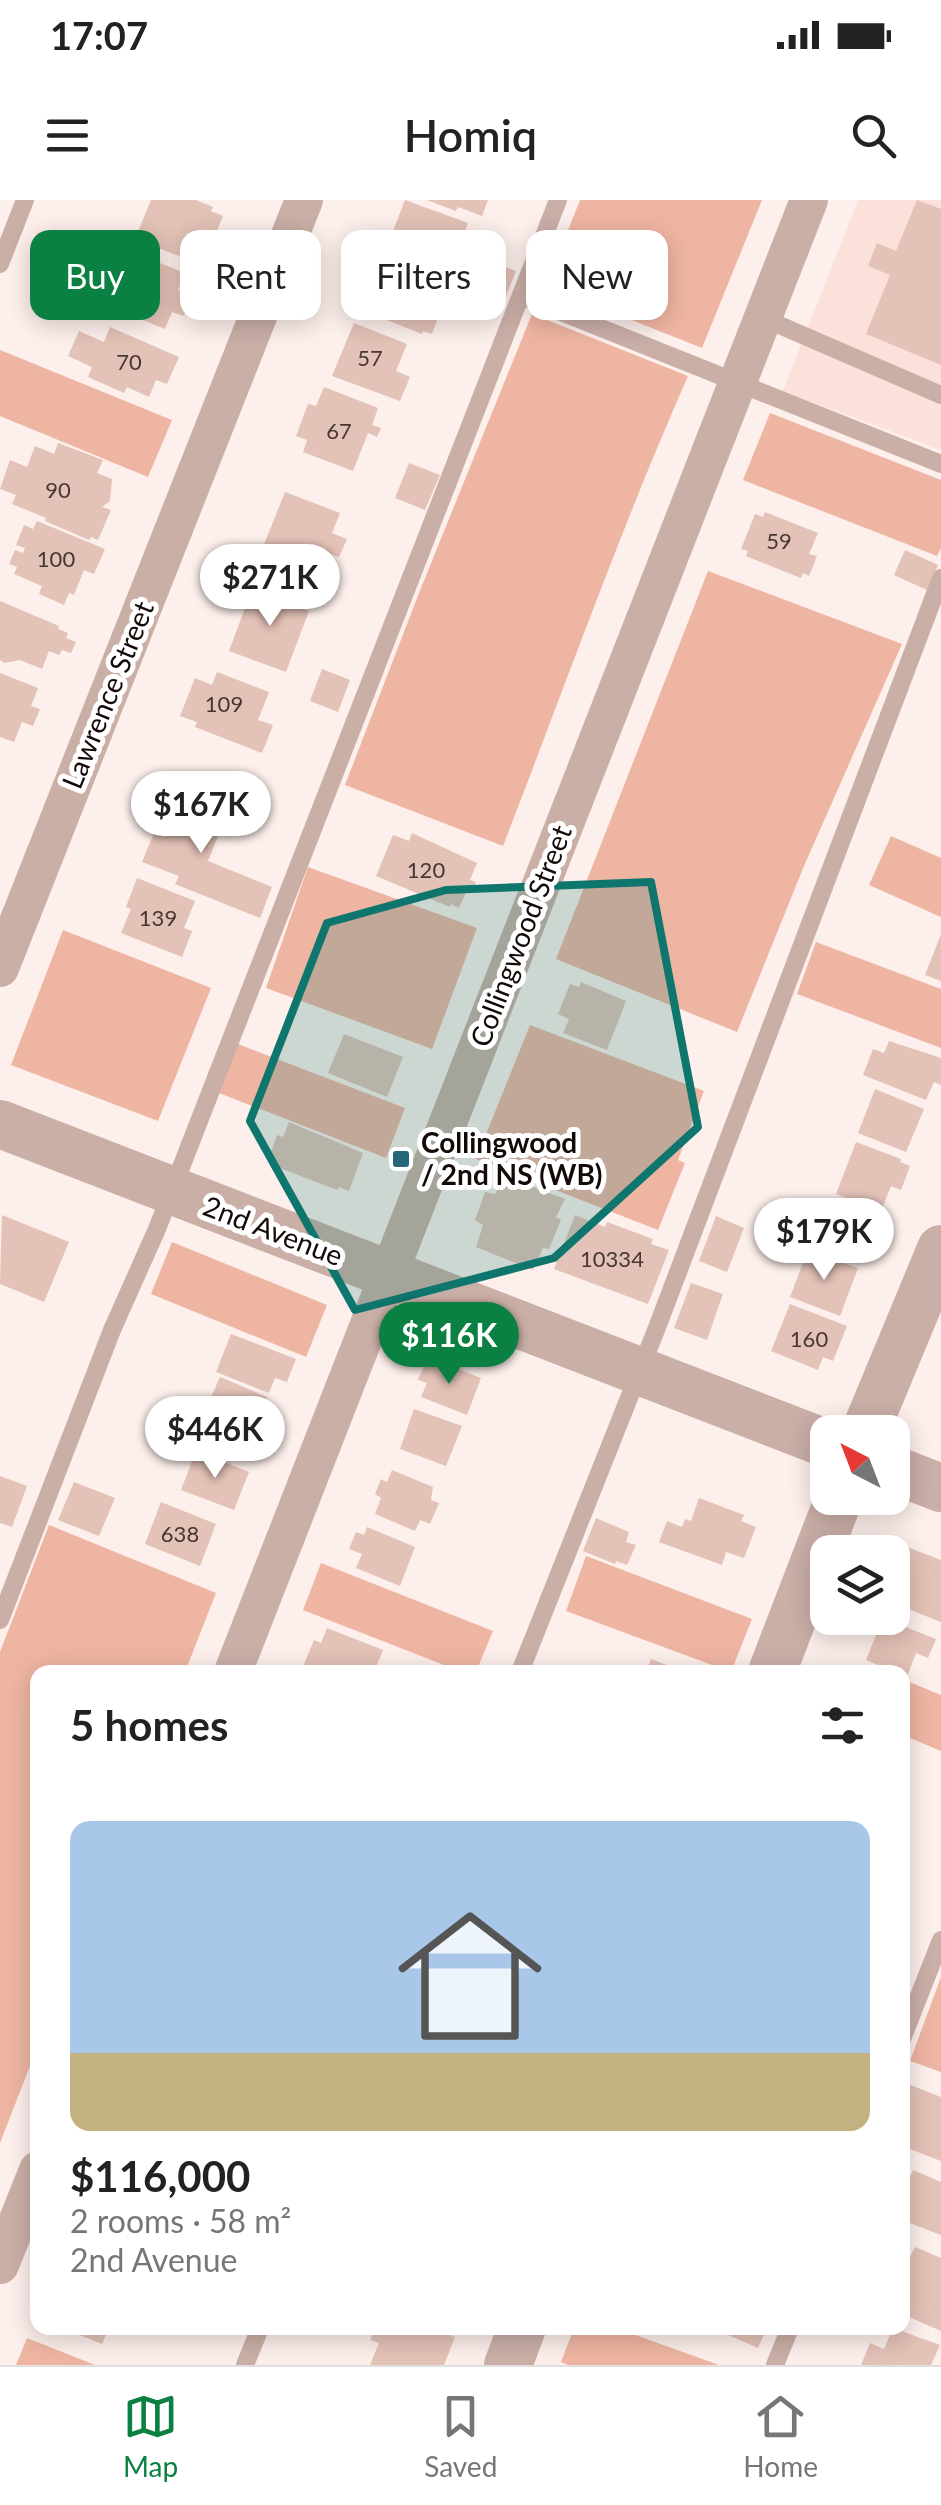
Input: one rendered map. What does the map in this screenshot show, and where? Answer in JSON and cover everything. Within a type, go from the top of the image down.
[{"type":"street","name":"Lawrence Street","points":[[0,968],[304,200]]},
{"type":"street","name":"Collingwood Street","points":[[236,1665],[809,200]]},
{"type":"street","name":"2nd Avenue","points":[[0,1124],[810,1437]]},
{"type":"street","points":[[872,1415],[941,1249]]},
{"type":"street","points":[[910,1476],[941,1488]]},
{"type":"street","points":[[775,1665],[832,1515]]},
{"type":"street","points":[[0,2265],[30,2190]]},
{"type":"street","points":[[508,2365],[519,2335]]},
{"type":"lane","points":[[0,264],[26,200]]},
{"type":"lane","points":[[0,1620],[112,1330],[172,1191],[558,200]]},
{"type":"lane","points":[[521,296],[941,464]]},
{"type":"lane","points":[[763,318],[941,395]]},
{"type":"lane","points":[[523,1665],[639,1372],[941,578]]},
{"type":"lane","points":[[910,2019],[941,1940]]},
{"type":"lane","points":[[245,2365],[257,2335]]},
{"type":"lane","points":[[776,2365],[787,2335]]},
{"type":"highlighted area","points":[[651,882],[698,1127],[554,1258],[355,1310],[250,1121],[327,923],[446,890]]},
{"type":"shaded area","points":[[580,200],[762,200],[702,348],[632,320],[668,320],[668,230],[568,230]]},
{"type":"shaded area","points":[[858,200],[941,200],[941,450],[783,391]]},
{"type":"shaded area","points":[[530,320],[547,320],[688,376],[503,846],[345,785]]},
{"type":"shaded area","points":[[0,350],[172,420],[148,477],[0,416]]},
{"type":"shaded area","points":[[770,413],[941,480],[941,548],[937,556],[743,480]]},
{"type":"shaded area","points":[[708,571],[902,644],[804,866],[737,1032],[556,959]]},
{"type":"shaded area","points":[[891,836],[941,858],[941,917],[869,885]]},
{"type":"shaded area","points":[[308,867],[477,928],[432,1049],[266,988]]},
{"type":"shaded area","points":[[63,930],[211,988],[158,1121],[11,1065]]},
{"type":"shaded area","points":[[816,942],[941,989],[941,1048],[797,994]]},
{"type":"shaded area","points":[[530,1025],[704,1091],[678,1160],[685,1163],[658,1230],[476,1159]]},
{"type":"shaded area","points":[[238,1044],[405,1108],[386,1158],[219,1093]]},
{"type":"shaded area","points":[[172,1242],[327,1305],[306,1357],[151,1294]]},
{"type":"shaded area","points":[[49,1525],[216,1593],[188,1665],[30,1665],[30,2066],[0,2143],[0,1652]]},
{"type":"shaded area","points":[[586,1556],[752,1619],[734,1665],[712,1665],[566,1611]]},
{"type":"shaded area","points":[[321,1563],[493,1631],[479,1665],[444,1665],[303,1610]]},
{"type":"shaded area","points":[[910,1682],[941,1695],[941,1751],[910,1738]]},
{"type":"shaded area","points":[[941,1977],[941,2072],[910,2061]]},
{"type":"shaded area","points":[[571,2335],[635,2335],[719,2365],[568,2365],[561,2362]]},
{"type":"shaded area","points":[[27,2338],[95,2365],[16,2365]]},
{"type":"building","points":[[151,200],[196,200],[223,216],[217,230],[180,230],[180,256],[160,249],[160,230],[139,230]]},
{"type":"building","points":[[405,200],[468,223],[465,230],[393,230]]},
{"type":"building","points":[[427,200],[488,200],[482,216]]},
{"type":"building","points":[[917,200],[941,209],[941,365],[866,334],[890,275],[868,266],[877,243],[896,251]]},
{"type":"building","points":[[160,263],[180,271],[180,315],[172,312],[165,329],[143,320],[160,320]]},
{"type":"building","points":[[506,267],[516,271],[506,296]]},
{"type":"building","points":[[387,320],[437,320],[432,334]]},
{"type":"building","points":[[354,323],[407,344],[396,371],[410,377],[400,401],[332,376]]},
{"type":"building","points":[[110,327],[179,357],[167,384],[156,380],[149,397],[127,387],[124,393],[88,377],[92,367],[68,356],[79,331],[104,342]]},
{"type":"building","points":[[324,387],[378,408],[372,425],[381,428],[377,437],[368,433],[353,471],[303,452],[307,440],[296,436],[308,404],[316,406]]},
{"type":"building","points":[[58,443],[103,460],[97,473],[112,479],[110,501],[102,507],[111,510],[98,540],[89,540],[12,504],[16,495],[0,489],[10,460],[27,467],[35,446],[54,454]]},
{"type":"building","points":[[409,463],[440,475],[425,510],[395,498]]},
{"type":"building","points":[[285,492],[340,513],[332,533],[347,539],[339,557],[325,552],[317,574],[261,552]]},
{"type":"building","points":[[765,512],[818,533],[809,554],[817,556],[809,576],[803,573],[801,578],[746,556],[748,551],[741,549],[755,514],[763,517]]},
{"type":"building","points":[[37,521],[105,549],[94,574],[84,570],[74,595],[69,593],[64,605],[39,594],[42,586],[14,574],[17,567],[9,564],[15,550],[23,553],[25,548],[16,545],[24,525],[33,529]]},
{"type":"building","points":[[905,550],[938,565],[927,590],[894,575]]},
{"type":"building","points":[[277,587],[303,597],[299,608],[309,611],[286,672],[229,651],[251,592],[273,600]]},
{"type":"building","points":[[0,601],[59,626],[68,633],[66,638],[76,642],[71,653],[62,650],[59,655],[49,651],[42,669],[20,660],[4,663],[0,660]]},
{"type":"building","points":[[322,669],[350,680],[338,712],[310,701]]},
{"type":"building","points":[[217,672],[269,692],[258,720],[273,725],[262,753],[195,727],[197,722],[180,716],[195,678],[212,685]]},
{"type":"building","points":[[0,673],[38,688],[31,706],[40,709],[33,726],[22,722],[14,742],[0,737]]},
{"type":"building","points":[[187,792],[229,809],[208,861],[272,887],[260,918],[175,884],[179,876],[142,862],[154,833],[155,815],[164,808],[178,814]]},
{"type":"building","points":[[412,833],[477,863],[470,880],[476,882],[472,892],[467,890],[459,908],[376,876],[393,835],[409,841]]},
{"type":"building","points":[[137,878],[195,901],[184,928],[192,931],[182,957],[121,933]]},
{"type":"building","points":[[941,934],[941,981],[925,975]]},
{"type":"building","points":[[581,982],[626,1001],[607,1050],[563,1033],[569,1019],[558,1014],[570,984],[579,987]]},
{"type":"building","points":[[344,1034],[403,1057],[387,1097],[328,1073]]},
{"type":"building","points":[[889,1041],[941,1058],[941,1085],[934,1082],[926,1100],[863,1075],[873,1049],[884,1053]]},
{"type":"building","points":[[875,1089],[924,1109],[906,1152],[858,1133]]},
{"type":"building","points":[[289,1122],[363,1153],[349,1191],[272,1165],[268,1160],[277,1135],[283,1137]]},
{"type":"building","points":[[856,1142],[910,1166],[901,1190],[891,1186],[881,1211],[836,1194]]},
{"type":"building","points":[[504,1176],[565,1199],[556,1217],[561,1220],[549,1249],[543,1248],[533,1270],[476,1247],[483,1225],[475,1220],[485,1192],[495,1194]]},
{"type":"building","points":[[837,1199],[881,1216],[873,1235],[882,1238],[874,1259],[820,1242]]},
{"type":"building","points":[[2,1215],[69,1242],[44,1302],[0,1284]]},
{"type":"building","points":[[575,1215],[653,1239],[651,1244],[669,1250],[648,1304],[554,1269]]},
{"type":"building","points":[[716,1216],[744,1228],[727,1272],[699,1261]]},
{"type":"building","points":[[808,1250],[858,1268],[840,1316],[790,1297]]},
{"type":"building","points":[[691,1283],[723,1294],[707,1340],[674,1328]]},
{"type":"building","points":[[790,1304],[847,1326],[833,1361],[823,1357],[818,1370],[771,1351]]},
{"type":"building","points":[[231,1334],[296,1359],[287,1382],[275,1378],[269,1393],[216,1372]]},
{"type":"building","points":[[435,1360],[481,1378],[467,1415],[421,1397],[427,1383],[418,1380],[425,1364],[432,1367]]},
{"type":"building","points":[[220,1377],[267,1397],[262,1409],[269,1412],[259,1435],[252,1432],[252,1436],[203,1415]]},
{"type":"building","points":[[414,1409],[462,1426],[446,1466],[400,1449]]},
{"type":"building","points":[[196,1451],[249,1472],[234,1510],[181,1490]]},
{"type":"building","points":[[392,1470],[433,1487],[431,1500],[439,1503],[430,1524],[420,1520],[415,1531],[375,1514],[381,1498],[375,1494],[381,1479],[387,1482]]},
{"type":"building","points":[[0,1476],[27,1486],[12,1527],[0,1523]]},
{"type":"building","points":[[74,1482],[115,1498],[99,1536],[58,1520]]},
{"type":"building","points":[[699,1498],[744,1515],[741,1521],[756,1527],[744,1558],[726,1552],[722,1565],[659,1542],[667,1521],[682,1527],[685,1519],[691,1521]]},
{"type":"building","points":[[161,1502],[216,1524],[200,1566],[145,1544]]},
{"type":"building","points":[[596,1518],[629,1532],[626,1542],[636,1545],[627,1565],[583,1551]]},
{"type":"building","points":[[367,1527],[415,1547],[400,1586],[356,1568],[362,1554],[349,1549],[356,1532],[364,1535]]},
{"type":"building","points":[[910,1548],[941,1560],[941,1622],[910,1610]]},
{"type":"building","points":[[327,1628],[383,1650],[377,1665],[304,1665],[314,1640],[321,1643]]},
{"type":"building","points":[[910,1629],[936,1639],[928,1658],[916,1653],[910,1669],[910,1665],[878,1665],[866,1660],[876,1635],[910,1635]]},
{"type":"building","points":[[910,2085],[941,2097],[941,2161],[910,2149]]},
{"type":"building","points":[[913,2170],[941,2182],[941,2235],[910,2223]]},
{"type":"building","points":[[915,2247],[941,2258],[941,2331],[910,2317],[910,2257]]},
{"type":"building","points":[[910,2334],[940,2345],[931,2365],[861,2365],[870,2343],[884,2349],[890,2335]]},
{"type":"building","points":[[80,2335],[106,2335],[102,2344]]},
{"type":"building","points":[[372,2335],[455,2337],[444,2365],[370,2365],[379,2343],[370,2340]]},
{"type":"building","points":[[728,2335],[764,2335],[758,2348]]},
{"type":"place","name":"Collingwood / 2nd NS (WB)","points":[[401,1159]]}]
